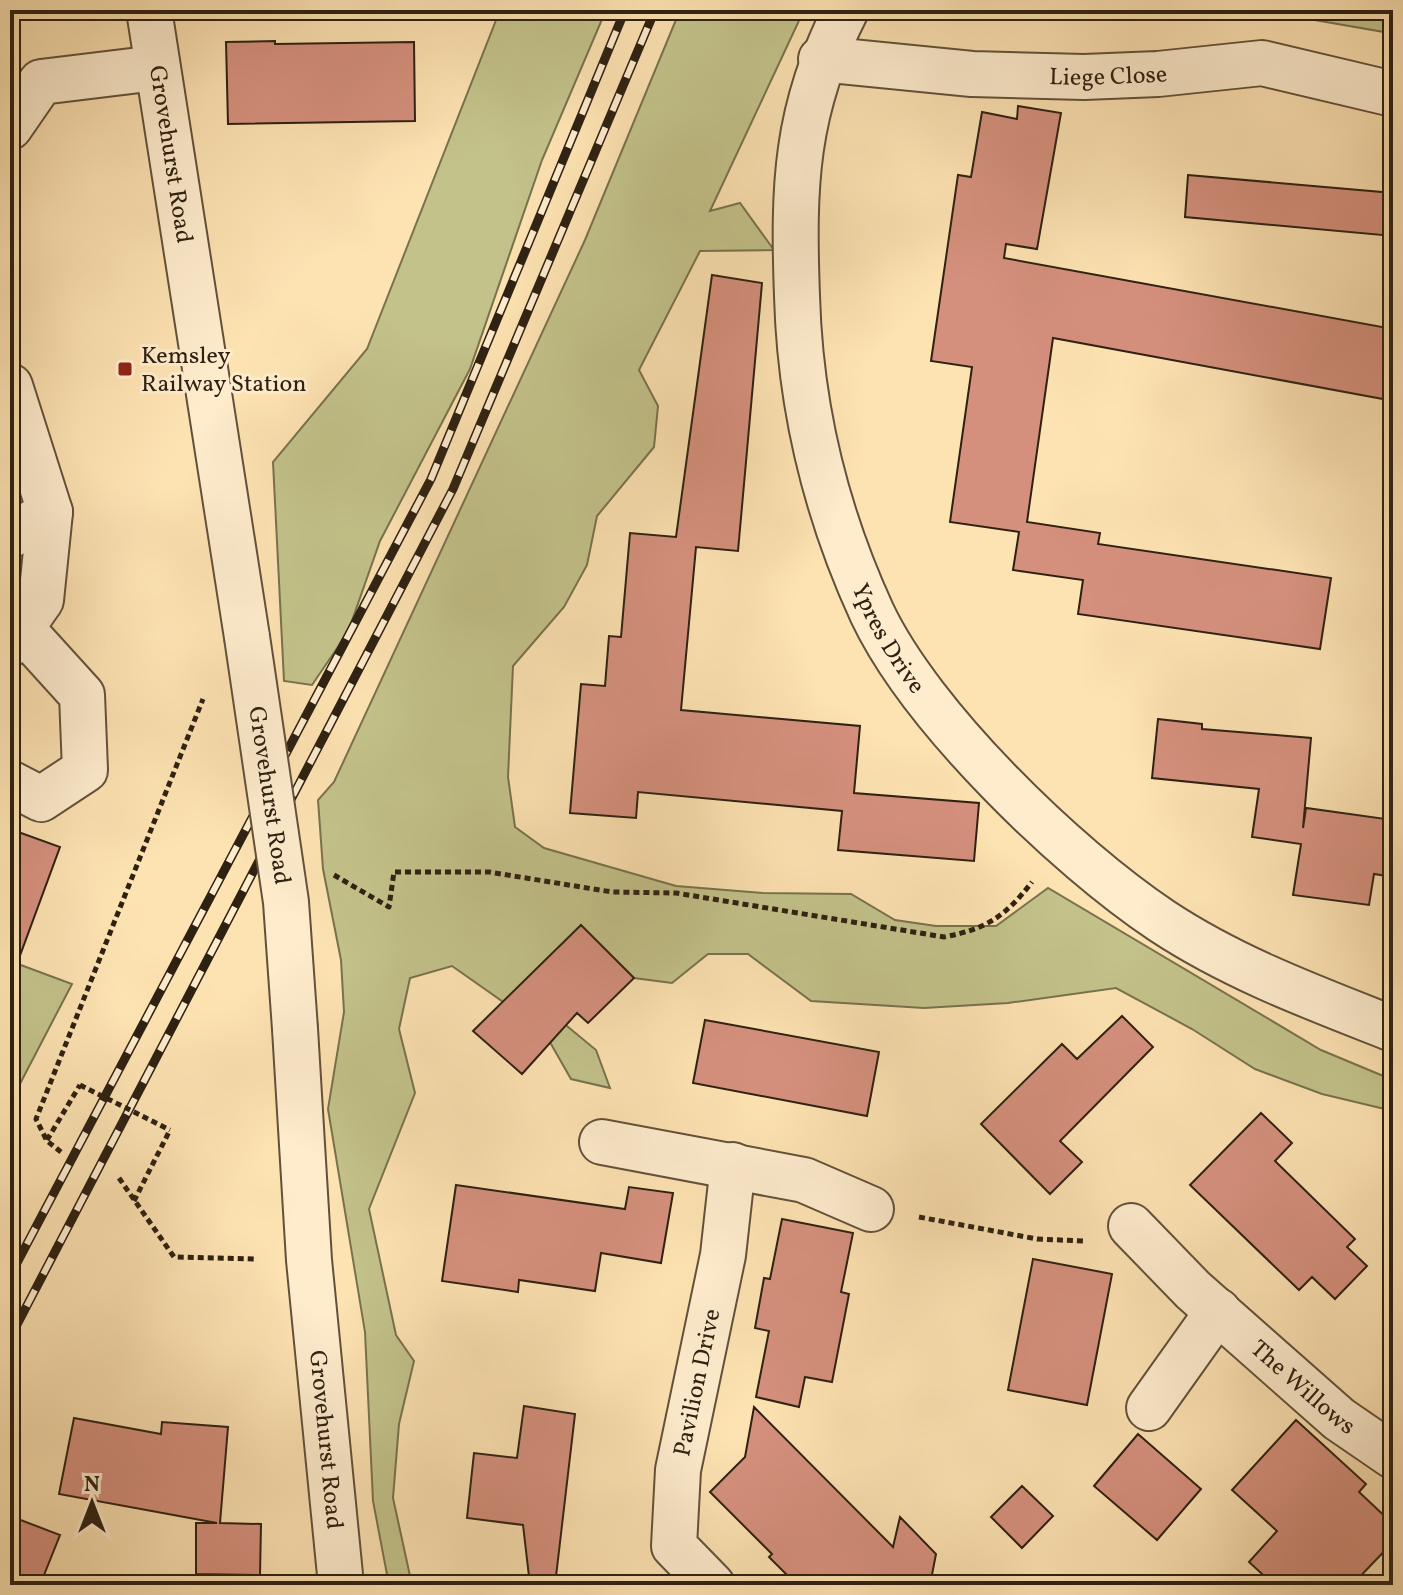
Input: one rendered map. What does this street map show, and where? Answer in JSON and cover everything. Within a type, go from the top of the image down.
[{"type":"street","name":"Grovehurst Road","points":[[149,10],[286,902],[309,1260],[341,1585]]},
{"type":"street","name":"Ypres Drive","points":[[846,10],[821,59],[802,125],[796,175],[798,356],[808,419],[826,486],[873,615],[914,680],[965,744],[1061,842],[1175,928],[1266,978],[1393,1029]]},
{"type":"street","name":"Liege Close","points":[[821,59],[972,74],[1084,77],[1158,74],[1262,63],[1393,94]]},
{"type":"street","points":[[10,127],[41,82],[156,68]]},
{"type":"street","points":[[10,386],[50,512],[41,600],[16,637],[82,695],[85,770],[41,799],[10,783]]},
{"type":"street","points":[[10,536],[50,512]]},
{"type":"street","points":[[602,1142],[804,1180],[871,1209]]},
{"type":"street","name":"Pavilion Drive","points":[[712,1585],[674,1546],[677,1485],[723,1255],[733,1165]]},
{"type":"street","name":"The Willows","points":[[1131,1226],[1218,1311],[1339,1419],[1393,1456]]},
{"type":"street","points":[[1149,1408],[1218,1311]]},
{"type":"path","points":[[61,1152],[47,1141],[36,1119],[213,674],[247,637]]},
{"type":"path","points":[[332,874],[389,907],[394,872],[489,872],[612,892],[676,893],[944,937],[980,930],[1018,900],[1061,842]]},
{"type":"path","points":[[47,1141],[80,1085],[170,1130],[134,1201]]},
{"type":"path","points":[[119,1178],[174,1257],[309,1260]]},
{"type":"path","points":[[871,1209],[1037,1239],[1094,1241],[1131,1226]]},
{"type":"shaded area","points":[[500,10],[606,10],[542,160],[470,369],[380,541],[348,632],[312,685],[284,681],[273,462],[367,349]]},
{"type":"shaded area","points":[[680,10],[804,10],[710,211],[740,203],[774,250],[700,251],[639,370],[658,406],[654,447],[597,516],[587,565],[564,607],[513,666],[508,777],[515,827],[544,848],[676,886],[763,893],[851,894],[895,920],[936,926],[996,926],[1048,888],[1321,1050],[1393,1080],[1393,1111],[1322,1094],[1255,1069],[1192,1029],[1116,988],[1008,1003],[924,1008],[811,1001],[748,954],[708,954],[672,983],[634,978],[581,926],[544,1007],[596,1050],[610,1088],[571,1079],[543,1030],[452,966],[410,978],[399,1029],[415,1093],[369,1209],[396,1335],[414,1361],[399,1424],[393,1498],[412,1585],[389,1585],[373,1501],[365,1332],[328,1109],[344,1012],[341,960],[323,869],[318,800],[334,782],[585,240]]},
{"type":"shaded area","points":[[1147,10],[1387,10],[1384,32],[1268,12],[1146,15]]},
{"type":"shaded area","points":[[10,961],[72,984],[10,1103]]},
{"type":"building","points":[[275,41],[275,44],[414,42],[415,121],[228,124],[226,42]]},
{"type":"building","points":[[1018,106],[1061,113],[1037,249],[1006,244],[1004,258],[1393,329],[1383,399],[1053,338],[1027,522],[1100,533],[1098,544],[1331,578],[1320,649],[1078,614],[1083,580],[1013,570],[1019,532],[950,522],[972,367],[931,361],[958,175],[971,177],[982,112],[1017,119]]},
{"type":"building","points":[[1188,175],[1393,193],[1393,236],[1185,217]]},
{"type":"building","points":[[712,275],[762,283],[738,551],[696,547],[681,710],[860,726],[854,793],[979,803],[974,861],[838,850],[842,811],[638,792],[636,818],[570,813],[581,684],[605,686],[609,636],[621,637],[630,533],[676,537]]},
{"type":"building","points":[[1158,719],[1202,724],[1202,729],[1311,738],[1303,828],[1306,808],[1393,820],[1393,877],[1374,874],[1369,905],[1293,895],[1301,844],[1252,837],[1259,789],[1152,778]]},
{"type":"building","points":[[10,829],[60,847],[15,969],[10,968]]},
{"type":"building","points":[[581,925],[634,978],[588,1023],[577,1013],[522,1074],[473,1031]]},
{"type":"building","points":[[1122,1016],[1153,1047],[1060,1141],[1082,1162],[1050,1194],[981,1124],[1062,1044],[1077,1059]]},
{"type":"building","points":[[705,1020],[879,1052],[867,1116],[693,1083]]},
{"type":"building","points":[[1261,1113],[1292,1143],[1275,1161],[1355,1239],[1347,1247],[1367,1266],[1335,1299],[1312,1277],[1299,1290],[1190,1185]]},
{"type":"building","points":[[456,1185],[625,1209],[629,1187],[673,1193],[661,1263],[601,1253],[595,1291],[519,1280],[518,1292],[442,1281]]},
{"type":"building","points":[[782,1219],[853,1233],[841,1292],[849,1294],[832,1382],[805,1377],[799,1407],[756,1397],[769,1331],[755,1328],[764,1278],[770,1279]]},
{"type":"building","points":[[1033,1259],[1112,1274],[1087,1405],[1008,1390]]},
{"type":"building","points":[[524,1406],[575,1414],[555,1585],[530,1585],[523,1525],[467,1518],[474,1453],[517,1458]]},
{"type":"building","points":[[754,1407],[893,1547],[900,1517],[936,1554],[930,1585],[797,1585],[769,1557],[772,1554],[710,1492],[745,1457]]},
{"type":"building","points":[[74,1418],[161,1434],[162,1422],[228,1427],[220,1523],[261,1524],[260,1575],[196,1574],[196,1523],[217,1523],[59,1494]]},
{"type":"building","points":[[1296,1420],[1366,1484],[1359,1492],[1393,1524],[1393,1542],[1352,1585],[1274,1585],[1249,1562],[1277,1531],[1232,1490]]},
{"type":"building","points":[[1138,1434],[1201,1489],[1157,1540],[1094,1486]]},
{"type":"building","points":[[1022,1486],[1053,1516],[1022,1548],[991,1517]]},
{"type":"building","points":[[10,1516],[60,1535],[40,1585],[10,1585]]},
{"type":"railway","points":[[10,1276],[431,479],[625,10]]},
{"type":"railway","points":[[10,1338],[453,489],[655,10]]},
{"type":"place","name":"Kemsley Railway Station","points":[[125,369]]}]
